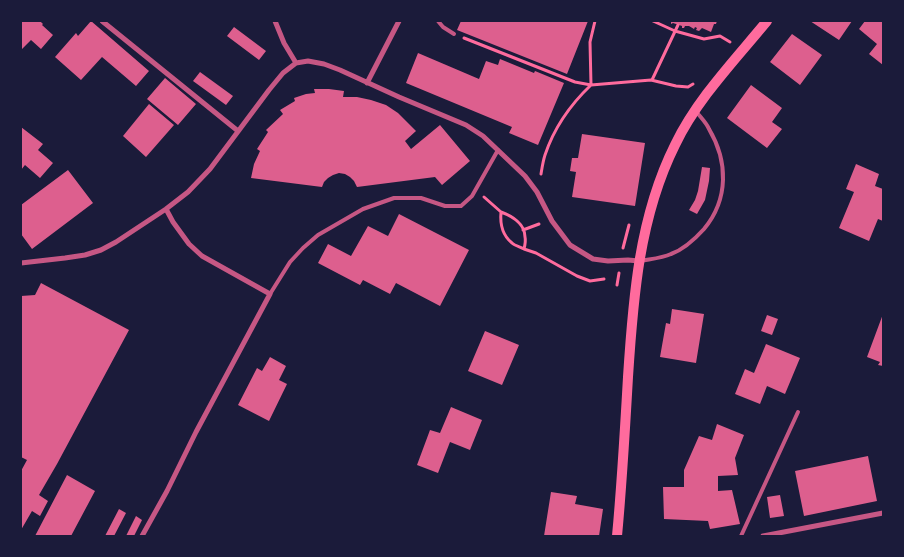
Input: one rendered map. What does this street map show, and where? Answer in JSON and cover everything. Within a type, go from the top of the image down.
[{"type":"main road","points":[[617,536],[630,346],[639,261],[652,206],[667,162],[695,110],[767,21]]},
{"type":"street","points":[[102,21],[238,131]]},
{"type":"street","points":[[275,21],[284,43],[296,63]]},
{"type":"street","points":[[367,83],[399,21]]},
{"type":"street","points":[[21,263],[85,255],[101,250],[166,209],[188,192],[210,169],[283,73],[296,63],[308,62],[324,64],[466,125],[483,136],[525,176],[570,245],[593,259],[639,261]]},
{"type":"street","points":[[142,536],[270,294],[202,256],[189,244],[166,209]]},
{"type":"street","points":[[764,536],[883,514]]},
{"type":"lane","points":[[438,21],[443,27],[454,34]]},
{"type":"lane","points":[[639,261],[672,254],[693,242],[711,220],[720,199],[724,171],[719,149],[709,128],[695,110]]},
{"type":"lane","points":[[270,294],[290,262],[303,248],[318,235],[363,209],[394,198],[421,198],[445,206],[461,206],[472,196],[498,150]]},
{"type":"lane","points":[[741,536],[798,412]]},
{"type":"path","points":[[537,192],[545,155],[556,130],[569,110],[591,85],[590,42],[595,21]]},
{"type":"path","points":[[653,21],[675,31],[704,39],[720,36],[730,42]]},
{"type":"path","points":[[652,80],[678,25]]},
{"type":"path","points":[[454,34],[575,82],[591,85],[652,80],[688,87],[698,81]]},
{"type":"path","points":[[488,200],[501,212],[511,215],[520,223],[526,234],[524,249]]},
{"type":"path","points":[[501,212],[500,223],[504,234],[512,243],[536,253],[576,276],[590,281],[604,279]]},
{"type":"path","points":[[524,230],[533,227]]},
{"type":"building","points":[[21,21],[40,21],[53,35],[41,49],[31,40],[21,50]]},
{"type":"building","points":[[91,21],[149,71],[136,86],[102,57],[81,80],[55,57],[76,33],[78,36]]},
{"type":"building","points":[[461,21],[588,21],[567,74],[457,30]]},
{"type":"building","points":[[669,21],[717,21],[711,32],[702,28],[699,31],[695,27],[694,29],[689,26],[682,28],[682,26],[671,24]]},
{"type":"building","points":[[810,21],[852,21],[839,40]]},
{"type":"building","points":[[865,21],[881,21],[883,23],[883,65],[869,54],[877,44],[859,29]]},
{"type":"building","points":[[234,27],[266,51],[259,60],[227,36]]},
{"type":"building","points":[[792,34],[822,55],[800,85],[770,62]]},
{"type":"building","points":[[418,53],[479,79],[486,61],[498,65],[500,59],[564,83],[538,145],[509,133],[512,127],[406,83]]},
{"type":"building","points":[[200,72],[233,96],[226,105],[193,81]]},
{"type":"building","points":[[165,78],[196,104],[178,125],[147,99]]},
{"type":"building","points":[[751,85],[782,108],[772,122],[782,129],[767,148],[727,118]]},
{"type":"building","points":[[314,89],[344,91],[343,97],[357,97],[386,105],[398,113],[416,131],[405,141],[411,149],[440,125],[470,161],[442,185],[435,177],[357,187],[350,177],[339,173],[328,178],[322,187],[251,178],[254,164],[260,151],[257,149],[268,132],[266,130],[283,114],[280,110],[295,101],[294,98],[315,93]]},
{"type":"building","points":[[149,104],[174,125],[146,157],[123,136]]},
{"type":"building","points":[[21,127],[43,144],[38,150],[53,163],[40,178],[25,165],[21,170]]},
{"type":"building","points":[[582,134],[645,143],[635,206],[572,197],[576,172],[570,171],[572,158],[578,158]]},
{"type":"building","points":[[856,164],[879,174],[875,186],[883,189],[883,221],[878,219],[869,241],[839,228],[854,192],[846,189]]},
{"type":"building","points":[[702,167],[710,168],[709,181],[705,200],[697,214],[689,210],[698,191]]},
{"type":"building","points":[[68,170],[93,203],[32,249],[21,234],[21,205]]},
{"type":"building","points":[[399,214],[469,250],[440,306],[396,283],[390,294],[363,280],[360,285],[318,263],[328,244],[351,256],[368,226],[388,236]]},
{"type":"building","points":[[41,283],[129,330],[39,495],[48,501],[40,516],[32,511],[21,530],[21,471],[27,460],[21,457],[21,296],[35,295]]},
{"type":"building","points":[[672,309],[704,314],[696,363],[660,357],[666,323],[670,324]]},
{"type":"building","points":[[883,314],[883,366],[878,365],[880,362],[867,357]]},
{"type":"building","points":[[767,315],[778,319],[772,335],[761,331]]},
{"type":"building","points":[[485,331],[519,345],[502,385],[468,371]]},
{"type":"building","points":[[766,344],[800,358],[785,394],[767,386],[760,404],[735,394],[745,369],[754,373]]},
{"type":"building","points":[[270,357],[286,366],[279,380],[287,384],[269,421],[238,405],[257,368],[262,371]]},
{"type":"building","points":[[451,407],[482,420],[470,450],[450,442],[438,473],[417,465],[430,430],[440,433]]},
{"type":"building","points":[[717,424],[744,435],[735,458],[738,475],[718,476],[718,491],[732,490],[740,524],[710,529],[708,521],[664,519],[663,487],[684,487],[684,470],[699,436],[712,440]]},
{"type":"building","points":[[868,456],[877,501],[804,516],[795,471]]},
{"type":"building","points":[[67,475],[95,491],[71,536],[35,536]]},
{"type":"building","points":[[551,492],[577,496],[575,504],[603,509],[599,536],[544,536]]},
{"type":"building","points":[[780,495],[784,516],[770,518],[767,497]]},
{"type":"building","points":[[119,509],[126,513],[114,536],[105,536]]},
{"type":"building","points":[[136,516],[142,520],[134,536],[126,536]]}]
